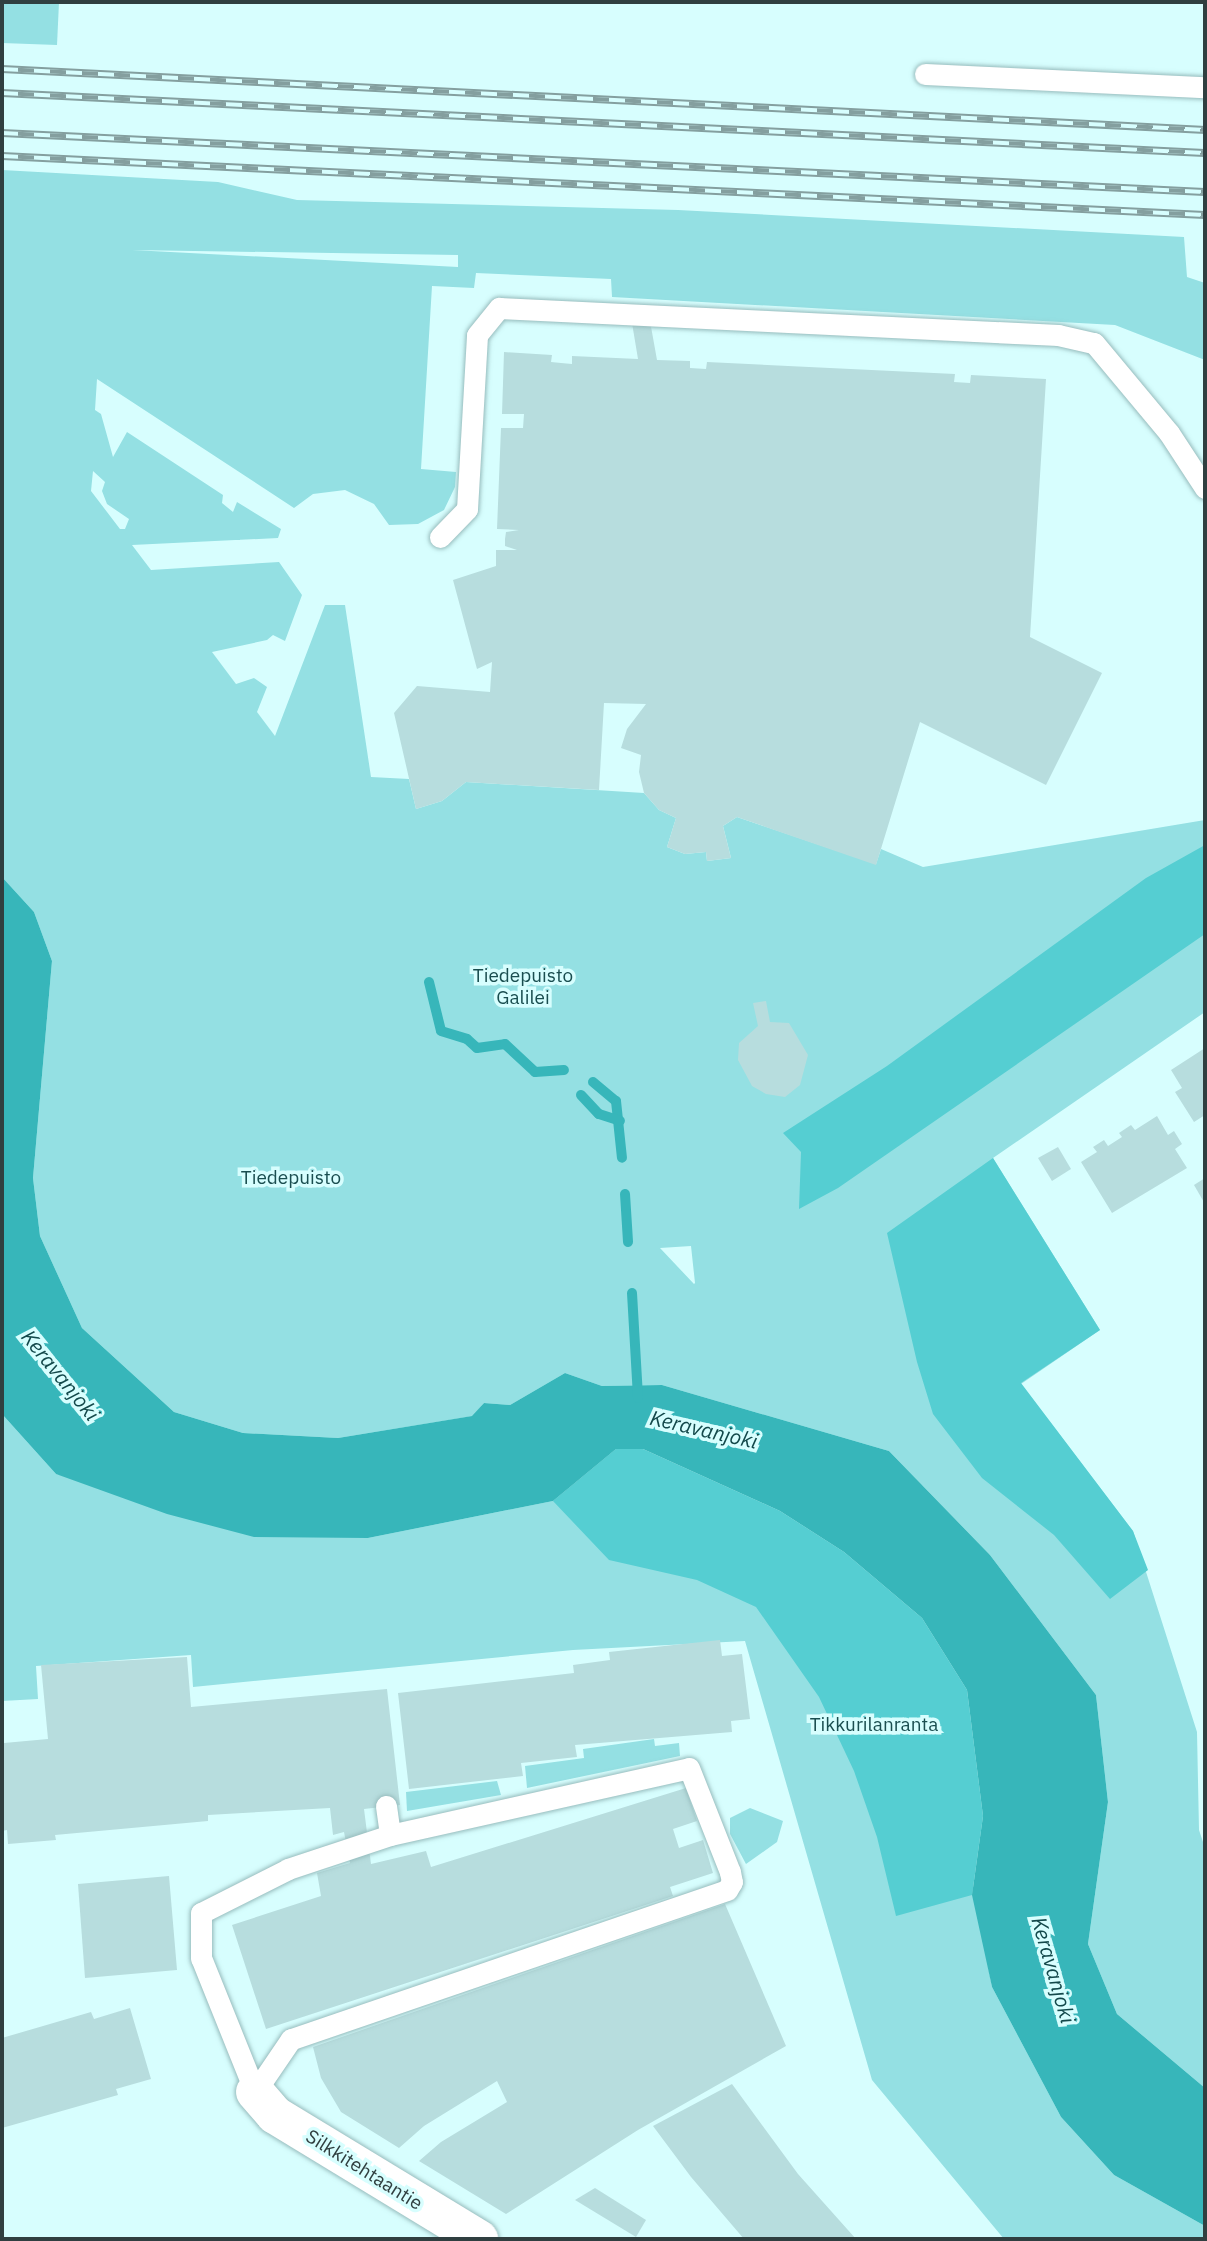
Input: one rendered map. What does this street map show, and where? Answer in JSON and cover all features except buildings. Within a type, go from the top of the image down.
[{"type":"street","name":"Silkkitehtaantie","points":[[255,2092],[275,2115],[479,2239]]},
{"type":"lane","points":[[925,75],[1205,87]]},
{"type":"lane","points":[[440,537],[467,509],[477,335],[499,308],[1058,335],[1094,342],[1169,433],[1205,488]]},
{"type":"lane","points":[[689,1768],[732,1882],[727,1890],[290,2039],[255,2092],[201,1958],[201,1913],[288,1869],[390,1835],[689,1768]]},
{"type":"lane","points":[[386,1806],[390,1835]]},
{"type":"green space","points":[[2,2],[59,2],[57,45],[2,43]]},
{"type":"green space","points":[[2,170],[218,182],[297,200],[678,210],[1184,237],[1187,277],[1205,283],[1205,360],[1115,325],[612,297],[611,279],[476,273],[474,288],[432,286],[421,469],[456,472],[455,487],[444,510],[418,524],[389,525],[374,504],[345,490],[313,494],[294,508],[97,379],[95,410],[101,414],[113,457],[127,432],[223,495],[222,503],[233,512],[237,502],[281,529],[278,538],[132,545],[151,570],[279,562],[302,595],[285,641],[273,635],[267,640],[212,652],[236,684],[254,678],[267,687],[257,712],[275,736],[325,605],[345,605],[371,777],[409,779],[416,809],[442,801],[466,782],[644,793],[659,810],[676,818],[667,847],[685,854],[706,852],[707,861],[731,858],[723,826],[737,817],[876,864],[881,849],[923,867],[1205,820],[1205,1012],[993,1158],[1100,1330],[1021,1384],[1133,1531],[1197,1732],[1199,1830],[1205,1848],[1205,2088],[1117,2014],[1088,1944],[1108,1802],[1096,1695],[990,1555],[889,1451],[662,1385],[602,1386],[565,1373],[510,1405],[484,1403],[473,1416],[338,1438],[243,1433],[174,1412],[82,1328],[40,1236],[33,1178],[52,961],[34,912],[2,877]],"holes":[[[132,250],[458,255],[458,267]],[[93,471],[105,482],[102,491],[107,504],[129,519],[125,529],[120,529],[91,491]],[[691,1246],[694,1284],[660,1248]]]},
{"type":"green space","points":[[1205,845],[1205,934],[838,1188],[799,1209],[801,1152],[783,1133],[887,1066],[1146,878]]},
{"type":"green space","points":[[993,1158],[1100,1330],[1021,1383],[1133,1531],[1148,1570],[1110,1599],[1054,1535],[982,1478],[933,1414],[917,1362],[887,1233]]},
{"type":"green space","name":"Tikkurilanranta","points":[[2,1414],[56,1474],[368,1538],[553,1501],[616,1449],[922,1618],[992,1987],[1061,2117],[1114,2175],[1205,2226],[1205,2239],[1004,2239],[872,2080],[745,1641],[573,1650],[193,1687],[191,1655],[36,1666],[38,1699],[2,1701]]},
{"type":"green space","points":[[616,1449],[643,1449],[780,1511],[844,1552],[922,1618],[967,1690],[983,1816],[972,1895],[896,1916],[877,1837],[854,1771],[819,1697],[756,1607],[697,1580],[609,1560],[553,1501]]},
{"type":"green space","points":[[654,1739],[655,1746],[679,1743],[680,1756],[527,1788],[525,1766],[584,1758],[583,1749]]},
{"type":"green space","points":[[497,1781],[501,1795],[407,1811],[406,1792]]},
{"type":"green space","points":[[750,1808],[783,1821],[777,1842],[746,1864],[730,1834],[730,1818]]},
{"type":"water","name":"Keravanjoki","points":[[2,877],[34,912],[52,961],[33,1178],[40,1236],[82,1328],[174,1412],[243,1433],[338,1438],[472,1416],[484,1403],[510,1405],[565,1373],[602,1386],[662,1385],[889,1451],[990,1555],[1096,1695],[1108,1802],[1088,1944],[1117,2014],[1205,2088],[1205,2226],[1114,2175],[1061,2117],[992,1987],[972,1895],[983,1816],[967,1690],[922,1618],[844,1552],[780,1511],[643,1449],[616,1449],[553,1501],[368,1538],[254,1537],[167,1514],[56,1474],[2,1414]]},
{"type":"waterway","points":[[429,982],[441,1031],[467,1039],[477,1048],[505,1044],[535,1072],[564,1070]]},
{"type":"waterway","points":[[593,1082],[616,1101],[622,1158]]},
{"type":"waterway","points":[[581,1095],[599,1114],[620,1121]]},
{"type":"waterway","points":[[625,1194],[628,1242]]},
{"type":"waterway","points":[[632,1293],[638,1398]]},
{"type":"railway","points":[[2,69],[1205,130]]},
{"type":"railway","points":[[2,93],[1205,153]]},
{"type":"railway","points":[[2,133],[1205,192]]},
{"type":"railway","points":[[2,156],[1205,215]]},
{"type":"park label","name":"Tiedepuisto Galilei","points":[[523,987]]},
{"type":"park label","name":"Tiedepuisto","points":[[291,1178]]}]
